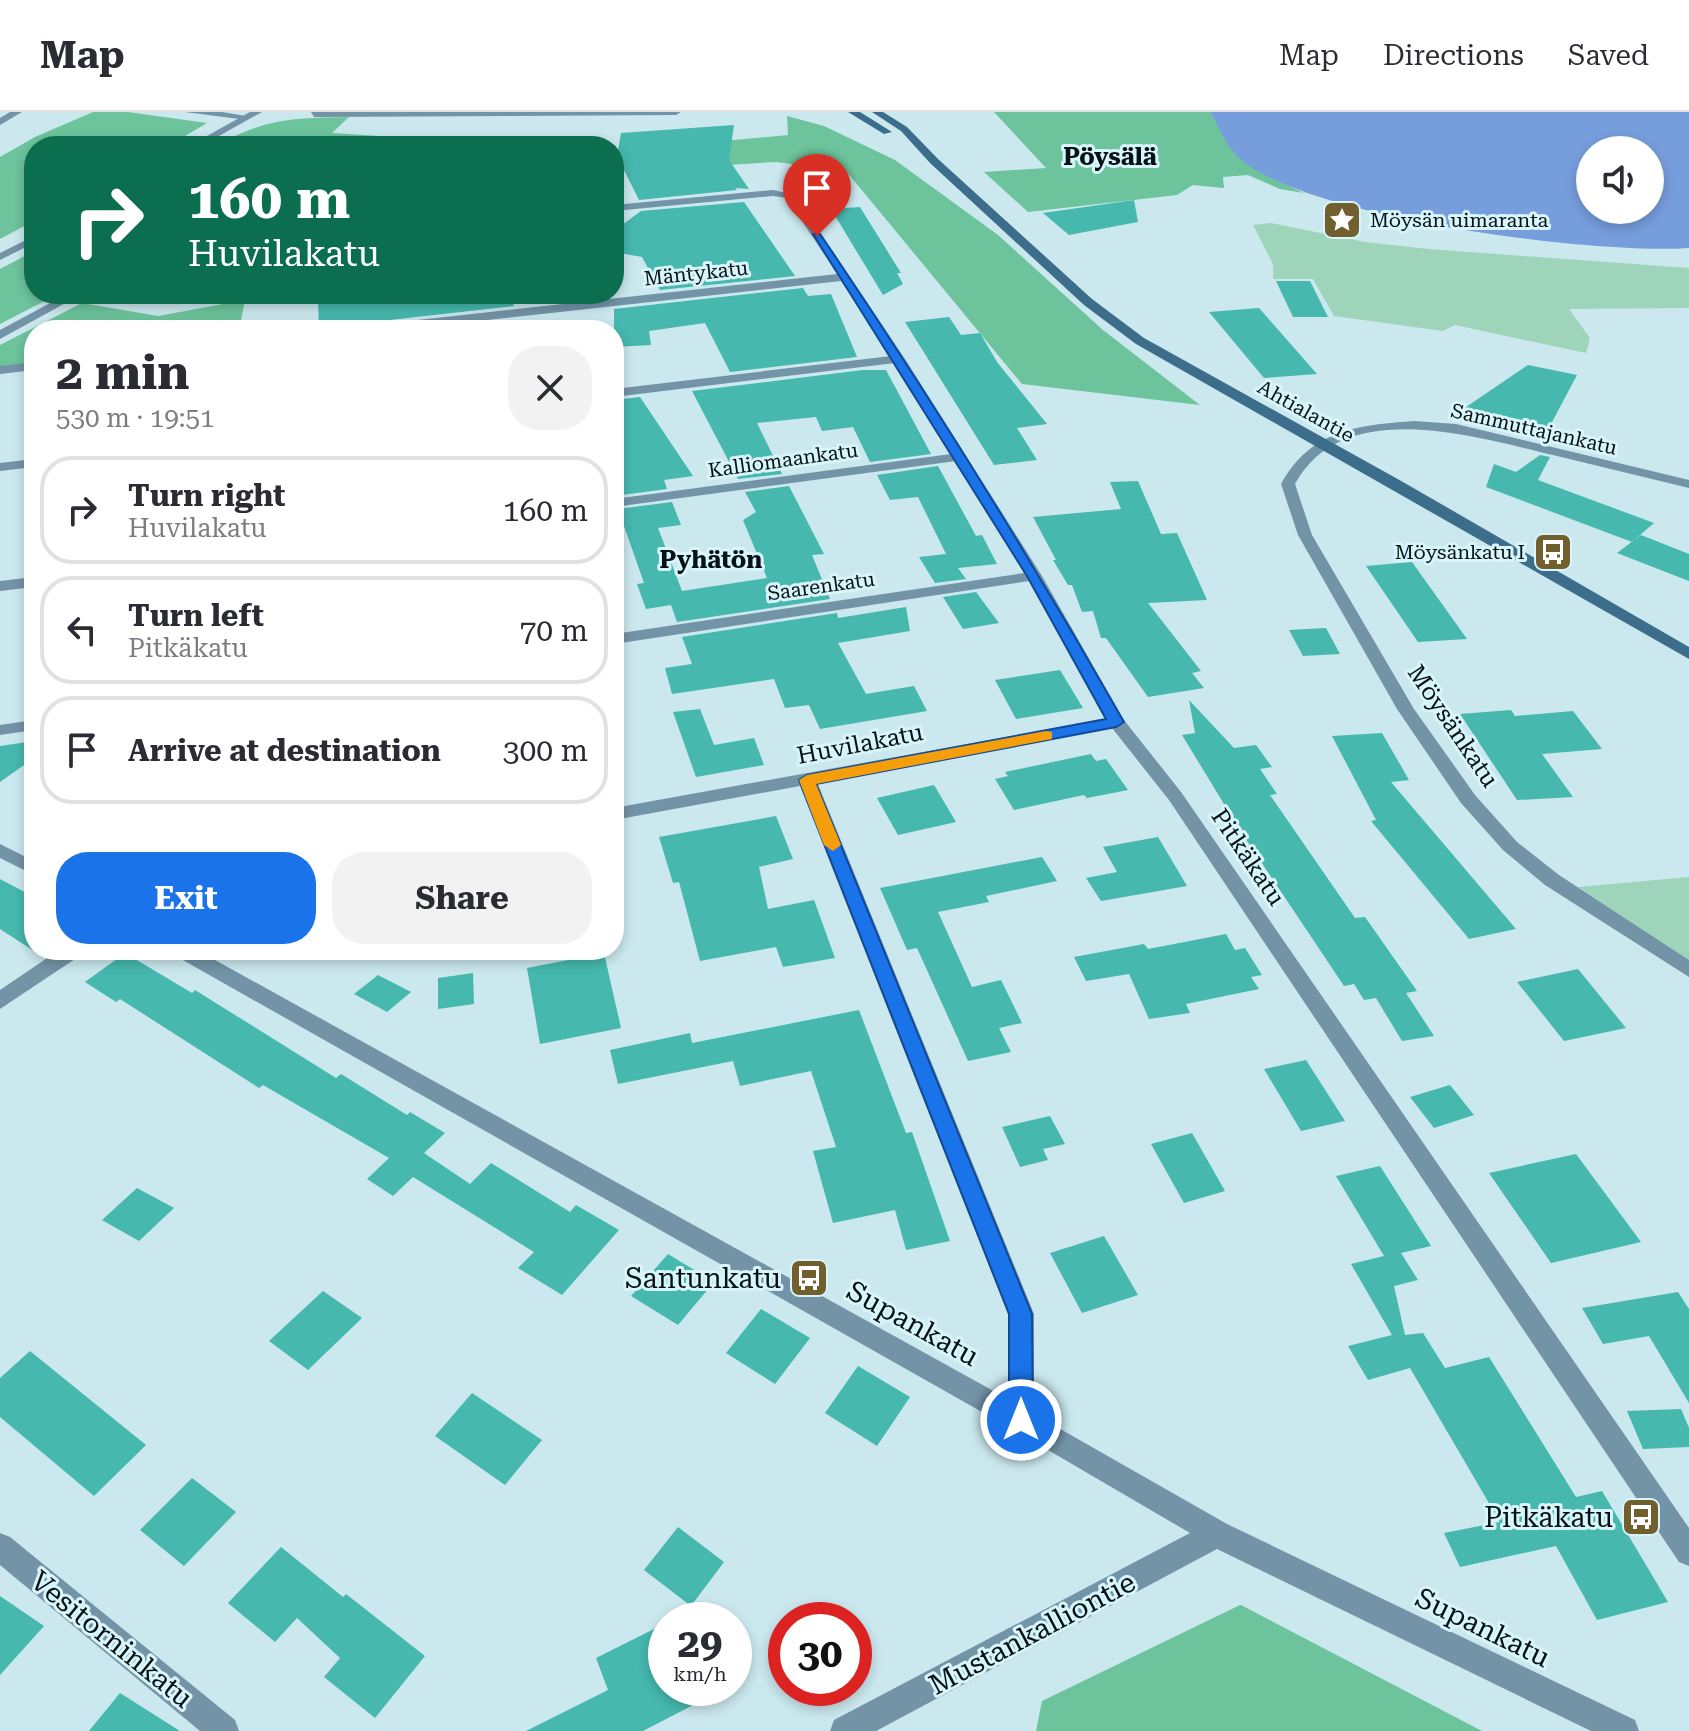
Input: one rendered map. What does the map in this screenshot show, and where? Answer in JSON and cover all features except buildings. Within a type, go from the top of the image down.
[{"type":"main road","name":"Ahtialantie","points":[[853,112],[934,161]]},
{"type":"main road","name":"Ahtialantie","points":[[877,112],[904,129],[934,161],[1088,302],[1140,341],[1689,654]]},
{"type":"street","points":[[0,122],[17,112]]},
{"type":"street","points":[[190,112],[252,114]]},
{"type":"street","points":[[314,114],[676,112]]},
{"type":"street","points":[[212,136],[252,114]]},
{"type":"street","name":"Pitkäkatu","points":[[624,207],[773,193],[790,195],[899,359],[957,457],[1034,576],[1116,722],[1184,809],[1689,1552]]},
{"type":"street","points":[[0,257],[24,244]]},
{"type":"street","name":"Mäntykatu","points":[[624,301],[843,277]]},
{"type":"street","points":[[28,320],[57,304]]},
{"type":"street","name":"Mäntykatu","points":[[454,320],[598,304]]},
{"type":"street","points":[[0,335],[24,322]]},
{"type":"street","points":[[624,392],[899,359]]},
{"type":"street","points":[[0,370],[24,367]]},
{"type":"street","name":"Sammuttajankatu","points":[[1324,444],[1370,428],[1414,425],[1456,428],[1689,484]]},
{"type":"street","name":"Möysänkatu","points":[[1324,444],[1300,462],[1288,484],[1305,535],[1406,709],[1468,799],[1510,846],[1552,880],[1689,970]]},
{"type":"street","name":"Kalliomaankatu","points":[[624,502],[957,457]]},
{"type":"street","points":[[0,467],[24,464]]},
{"type":"street","name":"Saarenkatu","points":[[624,638],[1034,576]]},
{"type":"street","points":[[0,586],[24,583]]},
{"type":"street","name":"Huvilakatu","points":[[624,812],[1116,722]]},
{"type":"street","points":[[0,730],[24,726]]},
{"type":"street","points":[[807,780],[1021,1314],[1021,1420]]},
{"type":"street","points":[[0,850],[24,863]]},
{"type":"street","points":[[0,1001],[59,960]]},
{"type":"street","name":"Supankatu","points":[[199,960],[1021,1420],[1217,1534],[1624,1731]]},
{"type":"street","name":"Mustankalliontie","points":[[845,1731],[1217,1534]]},
{"type":"street","name":"Vesitorninkatu","points":[[0,1547],[224,1731]]},
{"type":"green space","points":[[93,112],[128,112],[207,123],[185,136],[37,136]]},
{"type":"green space","points":[[994,112],[1210,112],[1235,154],[1269,177],[1304,193],[1280,189],[1248,175],[1223,177],[1224,188],[1193,185],[1177,195],[1028,212],[984,172],[1046,168]]},
{"type":"green space","points":[[787,116],[824,126],[895,160],[998,235],[1103,330],[1200,405],[1022,384],[846,171],[776,162],[624,171],[624,150],[788,135]]},
{"type":"green space","points":[[349,117],[332,133],[380,136],[236,136],[280,121]]},
{"type":"green space","points":[[24,143],[24,226],[0,239],[0,157]]},
{"type":"green space","points":[[1271,223],[1365,242],[1428,249],[1689,268],[1689,308],[1569,309],[1590,338],[1586,353],[1455,325],[1443,331],[1334,316],[1313,279],[1273,279],[1273,264],[1253,225]]},
{"type":"green space","points":[[24,256],[24,304],[39,304],[0,324],[0,269]]},
{"type":"green space","points":[[80,304],[158,316],[223,304],[244,304],[241,320],[49,320]]},
{"type":"green space","points":[[24,333],[24,370],[0,372],[0,345]]},
{"type":"green space","points":[[1689,877],[1689,960],[1578,887]]},
{"type":"green space","points":[[1240,1605],[1482,1731],[1036,1731],[1042,1701]]},
{"type":"water","points":[[1210,112],[1689,112],[1689,248],[1646,249],[1522,238],[1381,214],[1318,197],[1268,177],[1235,154]]},
{"type":"slow traffic","points":[[833,845],[807,780],[1046,736]]},
{"type":"place","name":"Möysän uimaranta","points":[[1342,220]]},
{"type":"place","name":"Möysänkatu I","points":[[1553,552]]},
{"type":"place","name":"Santunkatu","points":[[809,1278]]},
{"type":"place","name":"Pitkäkatu","points":[[1641,1517]]},
{"type":"district","name":"Pöysälä","points":[[1110,157]]},
{"type":"district","name":"Pyhätön","points":[[711,560]]},
{"type":"route","points":[[817,236],[899,359],[957,457],[1034,576],[1116,722],[807,780],[1021,1314],[1021,1420]]}]
